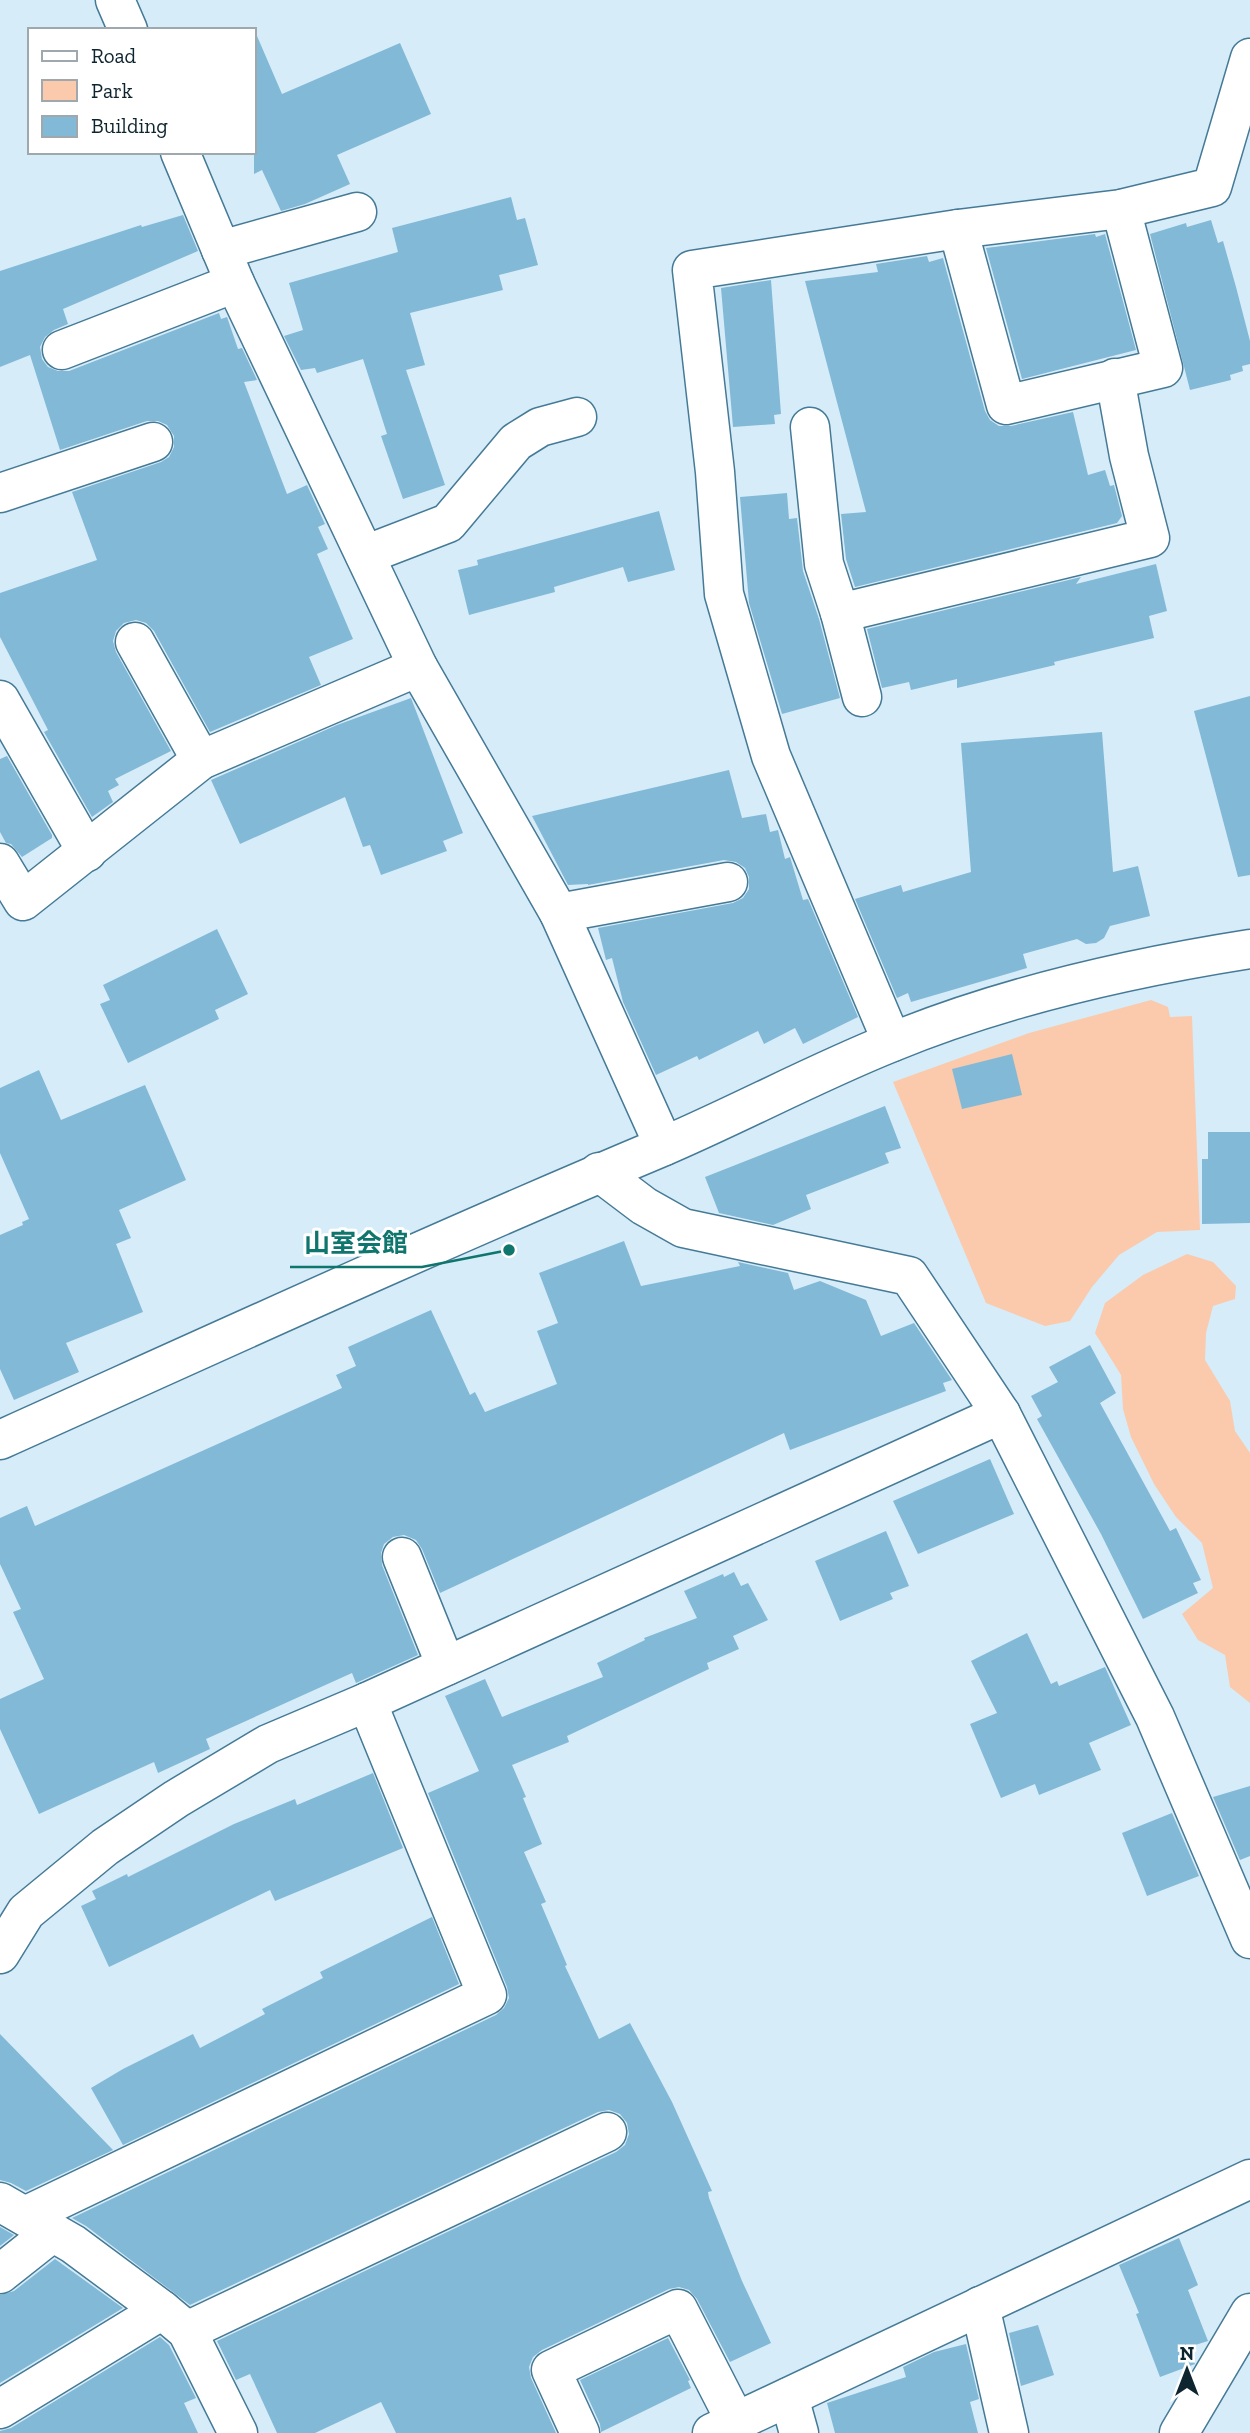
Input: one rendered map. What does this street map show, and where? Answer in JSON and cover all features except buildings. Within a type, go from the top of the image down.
[{"type":"street","points":[[115,0],[127,28]]},
{"type":"street","points":[[891,1042],[771,756],[724,594],[715,472],[692,270],[958,229],[1121,209],[1212,187],[1250,58]]},
{"type":"street","points":[[181,154],[228,267],[418,667],[559,913],[664,1146]]},
{"type":"street","points":[[958,229],[1006,405],[1163,368],[1121,209]]},
{"type":"street","points":[[62,350],[228,267],[356,212]]},
{"type":"street","points":[[840,613],[1150,538],[1129,456],[1115,378]]},
{"type":"street","points":[[365,555],[448,523],[516,442],[540,427],[577,417]]},
{"type":"street","points":[[810,427],[824,564],[862,697]]},
{"type":"street","points":[[0,493],[153,442]]},
{"type":"street","points":[[135,642],[201,760]]},
{"type":"street","points":[[0,863],[23,901],[201,760],[418,667]]},
{"type":"street","points":[[0,700],[87,852]]},
{"type":"street","points":[[559,913],[728,882]]},
{"type":"street","points":[[0,1440],[599,1172],[664,1146],[891,1042],[987,1009],[1089,980],[1250,949]]},
{"type":"street","points":[[599,1172],[644,1206],[683,1228],[909,1276],[1001,1414],[1155,1717],[1250,1939]]},
{"type":"street","points":[[0,1954],[26,1912],[105,1847],[176,1799],[268,1744],[367,1702],[1001,1414]]},
{"type":"street","points":[[402,1557],[446,1666]]},
{"type":"street","points":[[0,2274],[26,2217],[487,1995],[367,1702]]},
{"type":"street","points":[[0,2409],[175,2321],[607,2132]]},
{"type":"street","points":[[580,2433],[551,2370],[678,2309],[724,2427],[794,2415],[980,2306],[1250,2179]]},
{"type":"street","points":[[26,2217],[73,2244],[175,2321],[238,2433]]},
{"type":"street","points":[[980,2306],[1009,2433]]},
{"type":"street","points":[[1179,2433],[1250,2313]]},
{"type":"green space","points":[[1151,1000],[1168,1007],[1170,1017],[1192,1016],[1200,1230],[1157,1232],[1119,1255],[1092,1287],[1070,1321],[1045,1326],[986,1303],[893,1082],[1029,1033]]},
{"type":"green space","points":[[1187,1254],[1213,1262],[1236,1286],[1235,1299],[1213,1306],[1206,1333],[1205,1360],[1230,1401],[1235,1431],[1250,1453],[1250,1703],[1230,1687],[1225,1655],[1198,1640],[1182,1614],[1213,1588],[1202,1543],[1176,1517],[1154,1484],[1131,1437],[1123,1409],[1121,1375],[1095,1333],[1105,1303],[1143,1275]]},
{"type":"place","name":"山室会館","points":[[509,1250]]}]
